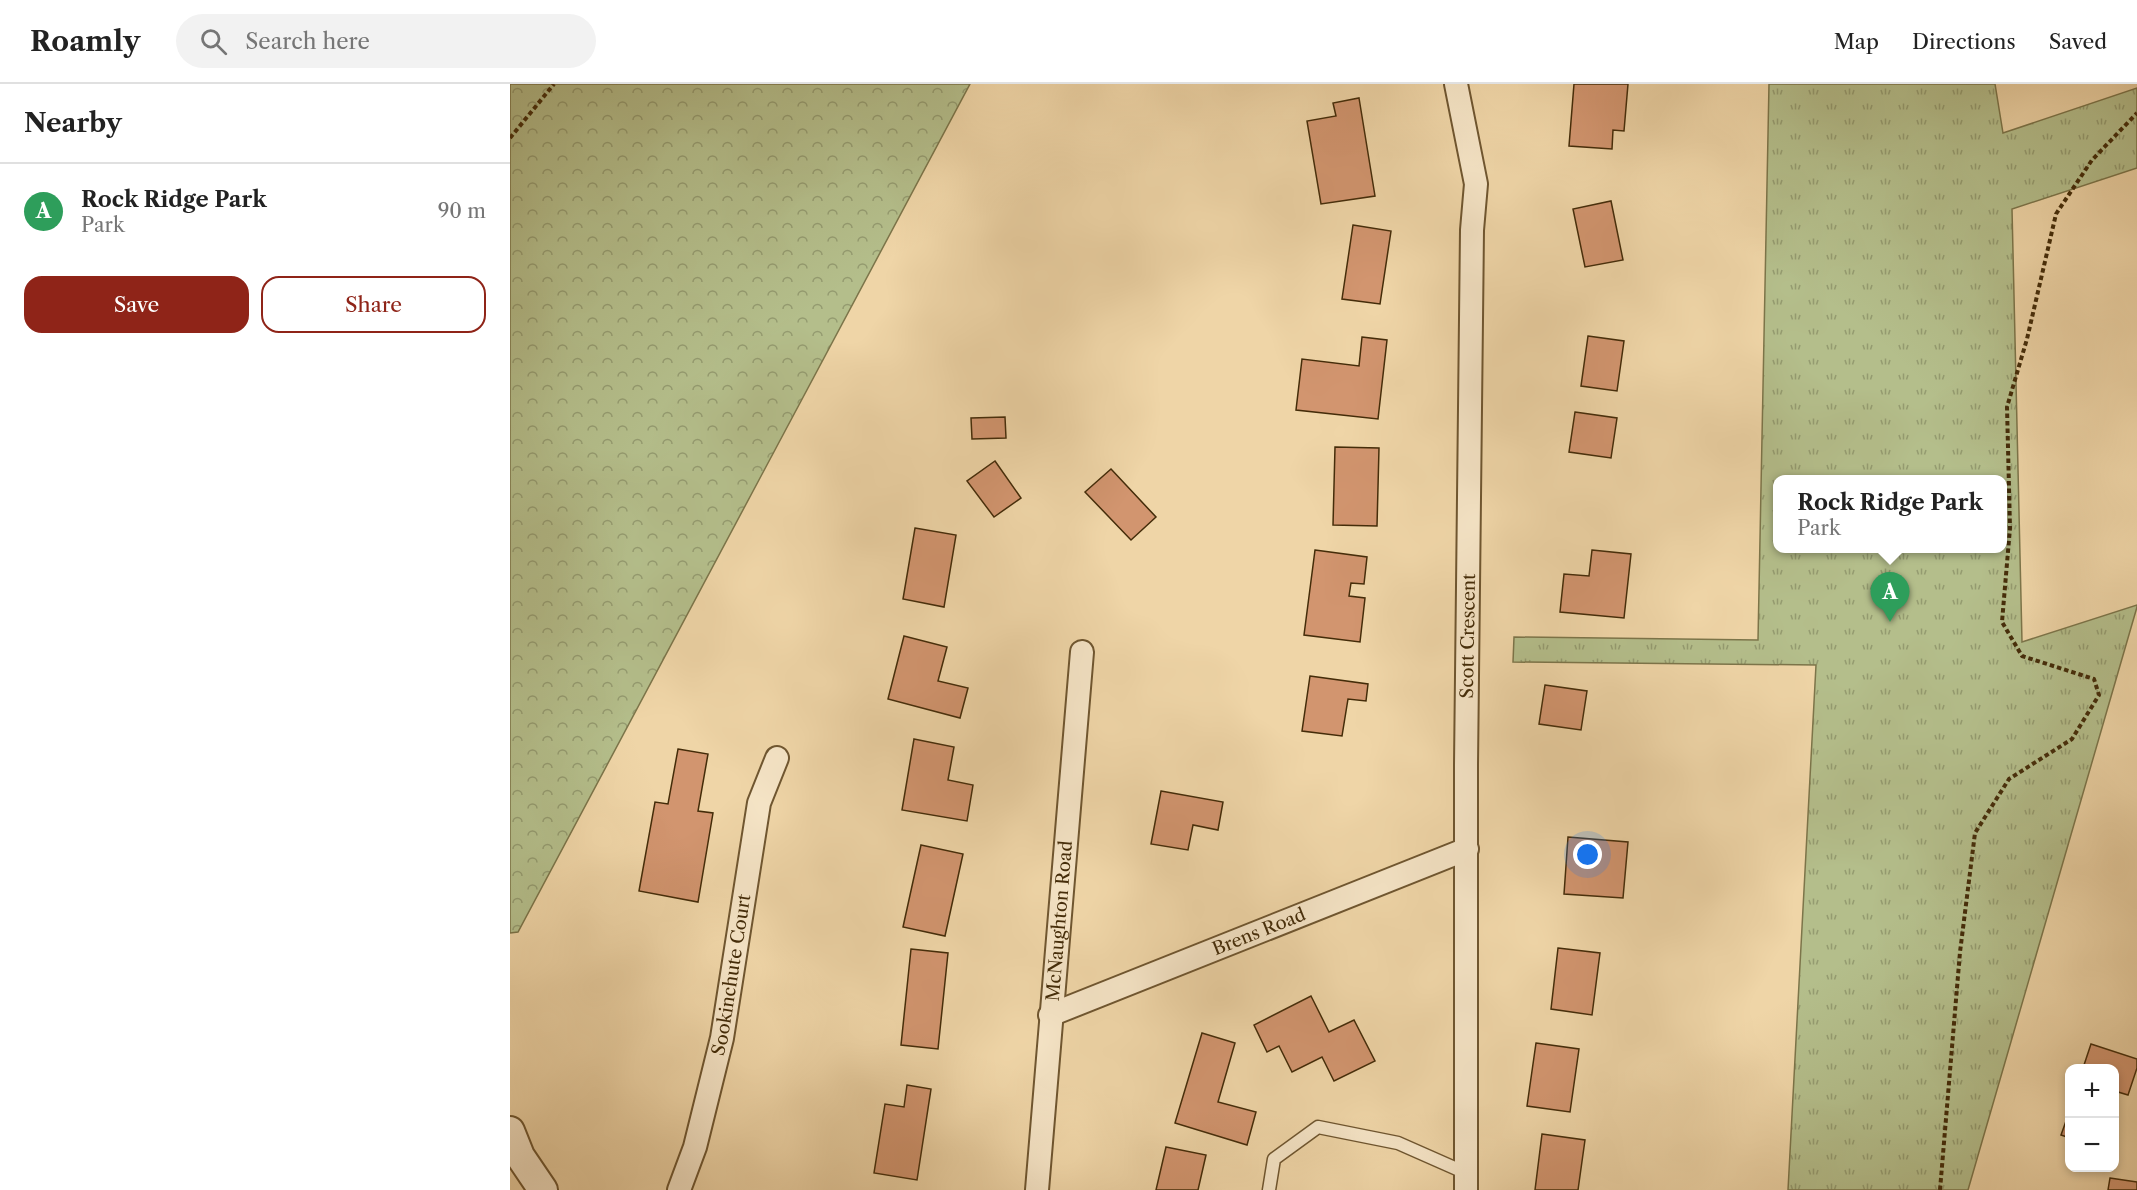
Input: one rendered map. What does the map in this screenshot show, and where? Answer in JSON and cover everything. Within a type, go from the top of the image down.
[{"type":"street","name":"Scott Crescent","points":[[1456,84],[1476,184],[1472,230],[1466,765],[1466,1181]]},
{"type":"street","name":"McNaughton Road","points":[[1037,1190],[1082,652]]},
{"type":"street","name":"Sookinchute Court","points":[[679,1190],[695,1147],[722,1038],[759,803],[777,758]]},
{"type":"street","name":"Brens Road","points":[[1050,1015],[1467,849]]},
{"type":"street","points":[[510,1131],[520,1156],[543,1190]]},
{"type":"lane","points":[[1269,1190],[1274,1159],[1318,1127],[1398,1143],[1466,1181]]},
{"type":"path","points":[[510,138],[554,84]]},
{"type":"path","points":[[1940,1190],[1960,952],[1975,833],[2009,779],[2072,740],[2099,695],[2094,679],[2022,656],[2002,622],[2010,528],[2007,407],[2056,214],[2092,160],[2137,113]]},
{"type":"green space","points":[[510,84],[970,84],[518,932],[510,933]]},
{"type":"green space","points":[[1769,84],[1995,84],[2003,133],[2137,88],[2137,168],[2012,209],[2022,642],[2137,605],[2137,607],[1968,1190],[1788,1190],[1816,665],[1513,662],[1514,637],[1758,640]]},
{"type":"building","points":[[1574,84],[1628,84],[1624,131],[1613,130],[1612,149],[1569,146]]},
{"type":"building","points":[[1359,98],[1375,196],[1321,204],[1307,121],[1336,116],[1333,103]]},
{"type":"building","points":[[1611,201],[1623,260],[1585,267],[1573,209]]},
{"type":"building","points":[[1353,225],[1391,231],[1380,304],[1342,299]]},
{"type":"building","points":[[1588,336],[1624,341],[1617,391],[1581,386]]},
{"type":"building","points":[[1362,337],[1387,340],[1378,419],[1296,410],[1302,359],[1359,366]]},
{"type":"building","points":[[1575,412],[1617,418],[1611,458],[1569,452]]},
{"type":"building","points":[[1005,417],[1006,438],[972,439],[971,418]]},
{"type":"building","points":[[1335,447],[1379,448],[1377,526],[1333,525]]},
{"type":"building","points":[[995,461],[1021,498],[994,517],[967,481]]},
{"type":"building","points":[[1111,469],[1156,517],[1131,540],[1085,492]]},
{"type":"building","points":[[915,528],[956,535],[944,607],[903,599]]},
{"type":"building","points":[[1315,550],[1367,557],[1364,584],[1351,583],[1349,596],[1365,598],[1360,642],[1304,635]]},
{"type":"building","points":[[1592,550],[1631,554],[1624,618],[1560,612],[1564,574],[1589,576]]},
{"type":"building","points":[[904,636],[947,647],[938,681],[968,688],[960,718],[888,699]]},
{"type":"building","points":[[1310,676],[1368,684],[1366,701],[1348,699],[1342,736],[1302,731]]},
{"type":"building","points":[[1545,685],[1587,691],[1581,730],[1539,724]]},
{"type":"building","points":[[914,739],[954,747],[948,780],[973,785],[967,821],[902,810]]},
{"type":"building","points":[[678,749],[708,754],[698,811],[713,813],[698,902],[639,891],[655,802],[668,804]]},
{"type":"building","points":[[1161,791],[1223,802],[1218,830],[1193,825],[1188,850],[1151,844]]},
{"type":"building","points":[[1568,837],[1628,842],[1623,898],[1564,894]]},
{"type":"building","points":[[921,845],[963,854],[945,936],[903,927]]},
{"type":"building","points":[[1558,948],[1600,953],[1592,1015],[1551,1009]]},
{"type":"building","points":[[911,949],[948,953],[938,1049],[901,1045]]},
{"type":"building","points":[[1311,996],[1329,1032],[1354,1020],[1375,1061],[1334,1081],[1322,1057],[1292,1072],[1279,1046],[1267,1052],[1254,1025]]},
{"type":"building","points":[[1202,1033],[1235,1043],[1218,1102],[1256,1112],[1247,1145],[1175,1123]]},
{"type":"building","points":[[1536,1043],[1579,1049],[1570,1112],[1527,1106]]},
{"type":"building","points":[[2091,1044],[2137,1059],[2137,1068],[2128,1095],[2119,1092],[2119,1064],[2084,1064]]},
{"type":"building","points":[[907,1085],[931,1089],[917,1180],[874,1173],[885,1104],[904,1107]]},
{"type":"building","points":[[2065,1124],[2065,1136],[2061,1135]]},
{"type":"building","points":[[1542,1134],[1585,1140],[1578,1190],[1535,1190]]},
{"type":"building","points":[[1166,1147],[1206,1155],[1198,1190],[1156,1190]]},
{"type":"building","points":[[2110,1178],[2137,1182],[2137,1190],[2108,1190]]},
{"type":"place","name":"Rock Ridge Park","points":[[1890,622]]}]
